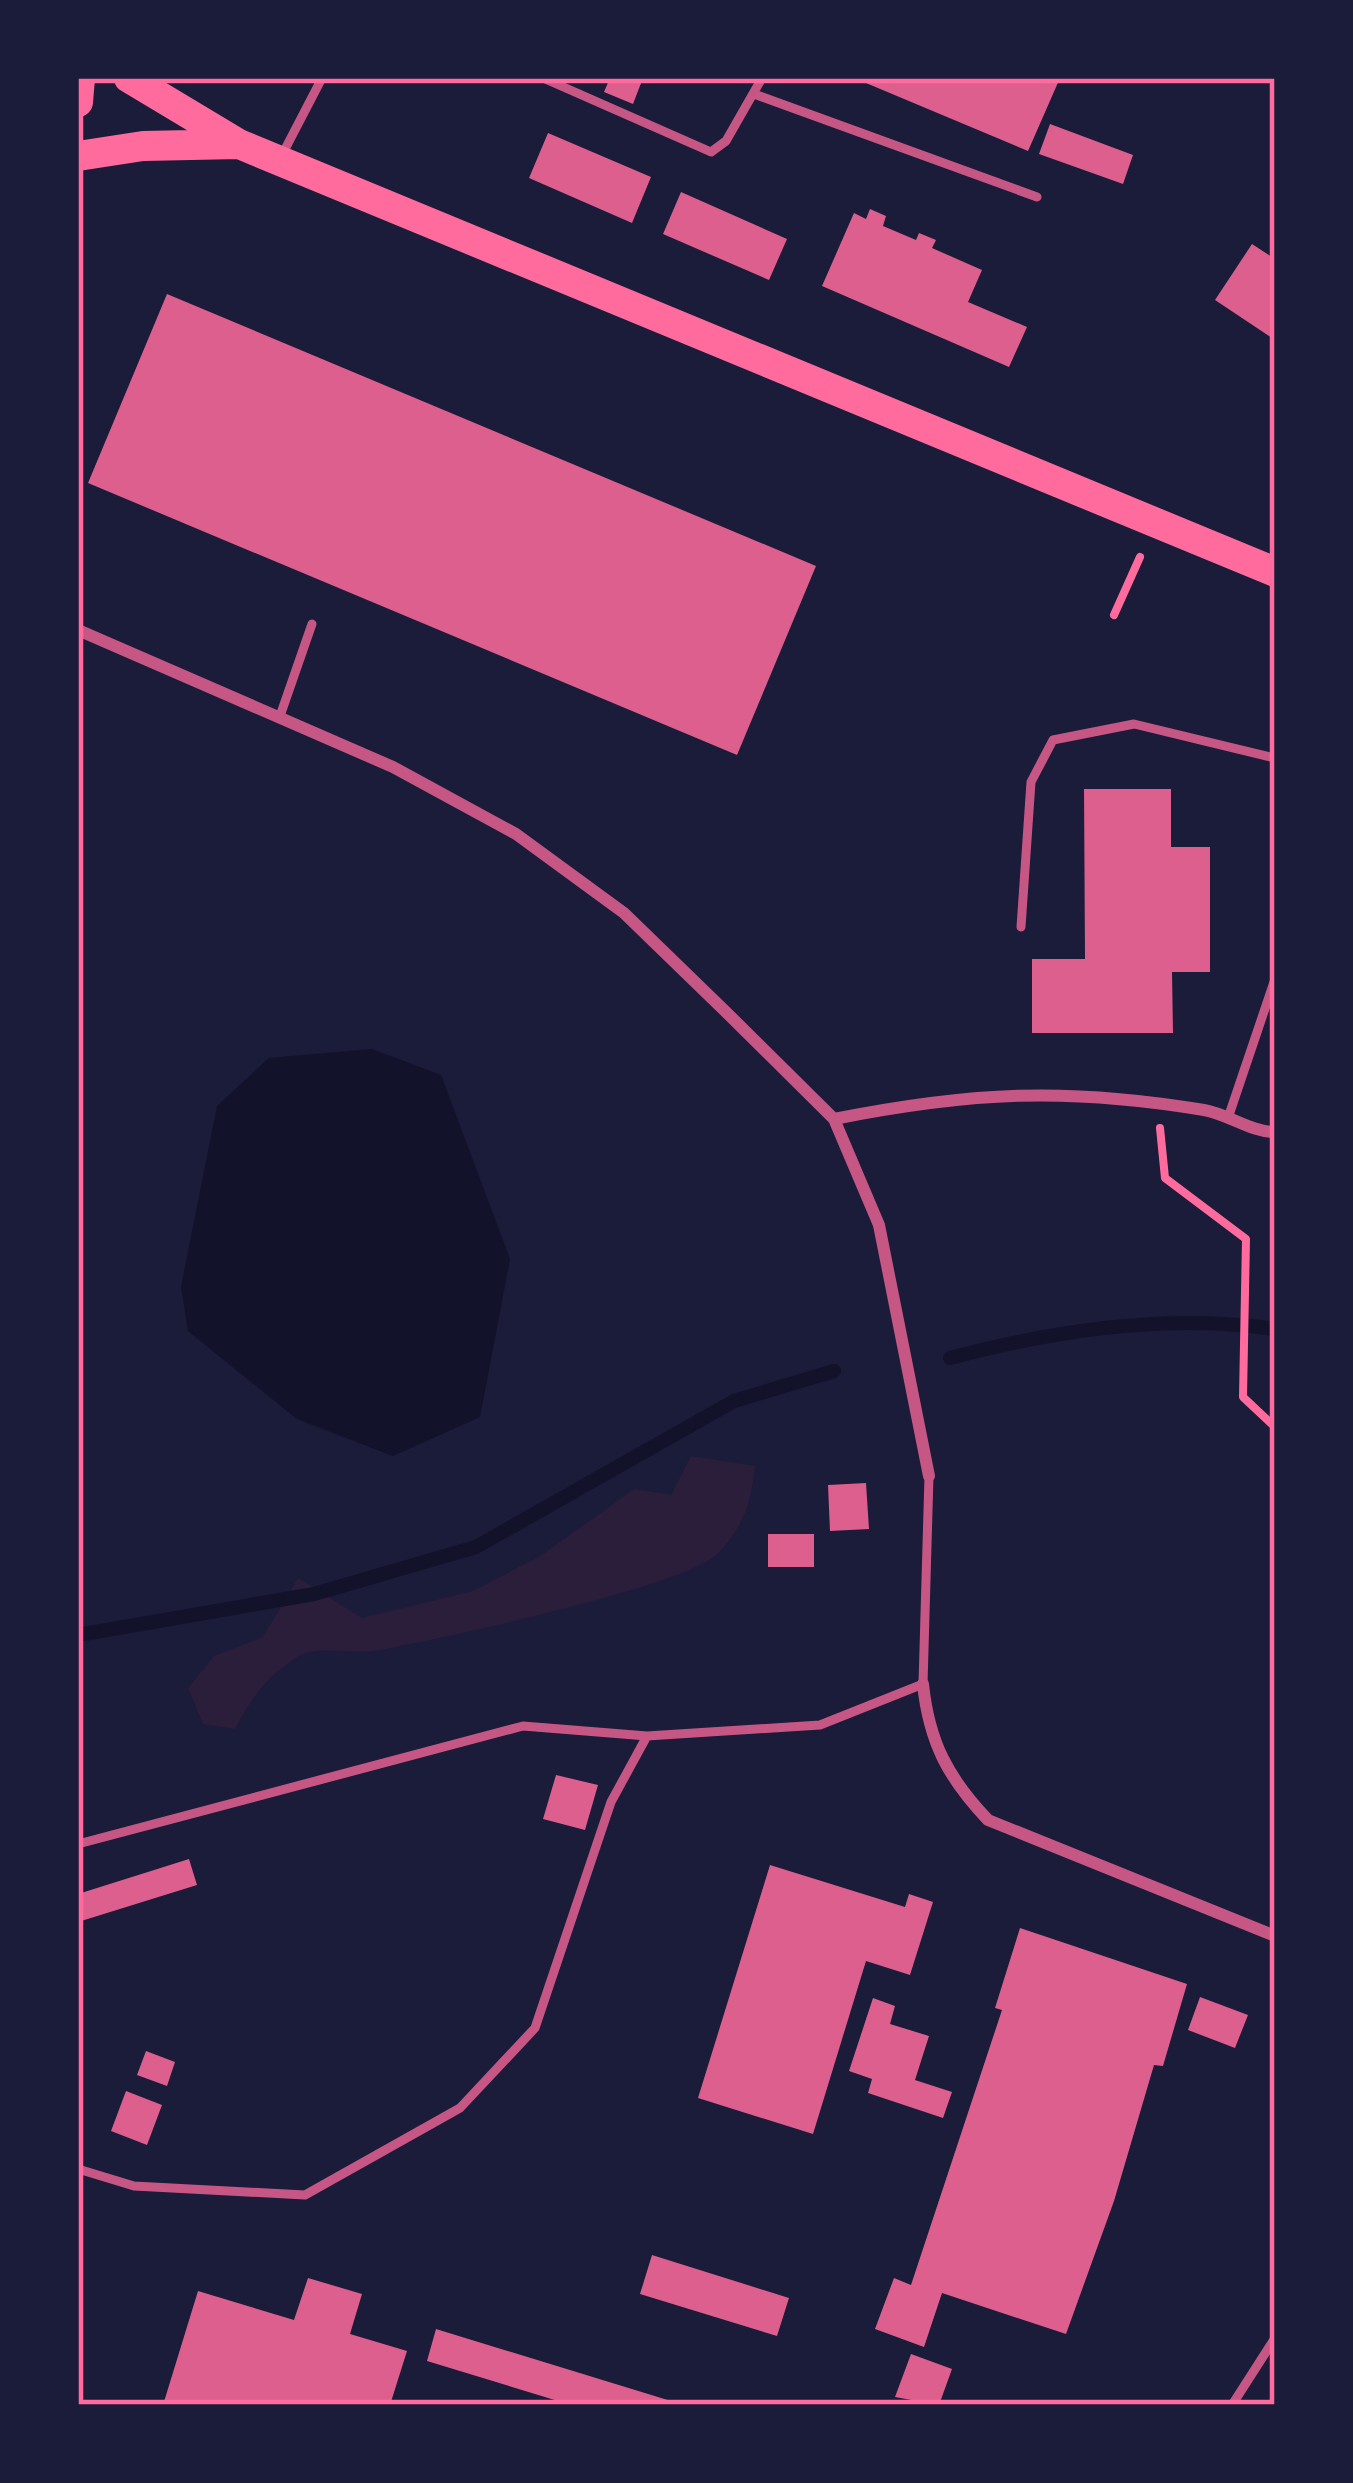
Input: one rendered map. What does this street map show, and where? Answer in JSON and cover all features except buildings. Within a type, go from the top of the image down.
[{"type":"main road","points":[[78,102],[80,78]]},
{"type":"main road","points":[[129,78],[239,144],[1275,572]]},
{"type":"main road","points":[[78,156],[143,146],[239,144]]},
{"type":"street","points":[[78,630],[393,766],[516,834],[624,913],[834,1119],[879,1225],[929,1476]]},
{"type":"street","points":[[834,1119],[1000,1093],[1088,1094],[1228,1118],[1275,1132]]},
{"type":"street","points":[[923,1684],[928,1729],[953,1783],[988,1820],[1275,1936]]},
{"type":"lane","points":[[280,160],[322,78]]},
{"type":"lane","points":[[543,78],[711,152],[725,141],[762,78]]},
{"type":"lane","points":[[754,94],[1036,197]]},
{"type":"lane","points":[[280,716],[312,624]]},
{"type":"lane","points":[[1021,927],[1031,782],[1053,740],[1134,724],[1275,758]]},
{"type":"lane","points":[[1228,1118],[1275,980]]},
{"type":"lane","points":[[78,1844],[523,1726],[647,1736],[820,1725],[923,1684],[929,1476]]},
{"type":"lane","points":[[78,2169],[134,2186],[305,2195],[460,2108],[536,2028],[611,1802],[647,1736]]},
{"type":"lane","points":[[1232,2405],[1275,2338]]},
{"type":"path","points":[[1114,615],[1154,523]]},
{"type":"path","points":[[1157,1106],[1166,1178],[1246,1239],[1243,1396],[1275,1427]]},
{"type":"shaded area","points":[[372,1049],[441,1075],[510,1259],[480,1417],[393,1456],[297,1419],[188,1331],[181,1287],[217,1106],[269,1058]]},
{"type":"shaded area","points":[[691,1456],[755,1466],[740,1525],[716,1555],[695,1568],[608,1597],[445,1637],[373,1651],[308,1652],[270,1678],[235,1729],[203,1724],[188,1688],[214,1656],[263,1637],[298,1578],[362,1618],[473,1591],[542,1555],[634,1489],[671,1495]]},
{"type":"waterway","points":[[950,1358],[1111,1327],[1193,1323],[1275,1329]]},
{"type":"waterway","points":[[78,1635],[314,1594],[476,1547],[734,1401],[834,1371]]}]
